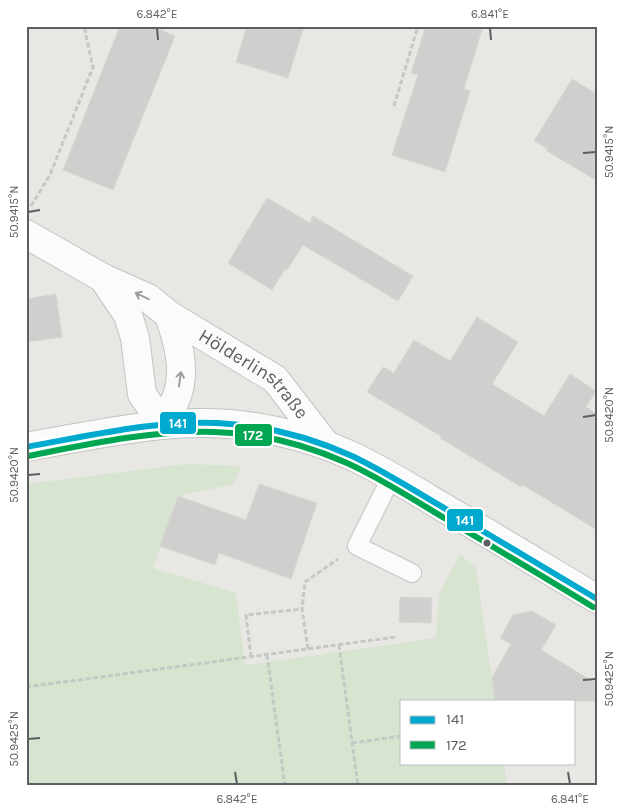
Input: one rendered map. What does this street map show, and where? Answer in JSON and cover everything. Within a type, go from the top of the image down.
[{"type":"street","name":"Hölderlinstraße","points":[[26,234],[104,278],[148,298],[169,315],[275,379],[326,445]]},
{"type":"street","name":"Hölderlinstraße","points":[[104,278],[128,315],[135,338],[142,394],[163,425]]},
{"type":"street","name":"Hölderlinstraße","points":[[163,425],[178,393],[182,368],[179,344],[169,315]]},
{"type":"street","points":[[26,447],[112,432],[163,425],[199,423],[237,425],[293,435],[326,445],[352,456],[597,599]]},
{"type":"lane","points":[[391,478],[357,546],[412,573]]},
{"type":"path","points":[[26,213],[50,176],[93,67],[84,26]]},
{"type":"path","points":[[394,106],[418,26]]},
{"type":"path","points":[[308,649],[302,609],[305,582],[357,546]]},
{"type":"path","points":[[251,657],[246,615],[302,609]]},
{"type":"path","points":[[26,687],[396,637]]},
{"type":"path","points":[[339,645],[358,786]]},
{"type":"path","points":[[267,655],[285,786]]},
{"type":"path","points":[[352,743],[400,736]]},
{"type":"green space","points":[[186,464],[241,466],[234,484],[178,496],[153,568],[236,593],[245,665],[436,638],[439,594],[460,554],[476,568],[495,700],[400,700],[400,764],[504,764],[507,786],[26,786],[26,484]]},
{"type":"building","points":[[120,26],[151,26],[175,36],[113,190],[63,170]]},
{"type":"building","points":[[247,26],[304,26],[288,78],[236,62]]},
{"type":"building","points":[[426,26],[483,26],[464,89],[470,91],[445,172],[392,155],[418,75],[411,73]]},
{"type":"building","points":[[572,79],[597,94],[597,181],[534,141]]},
{"type":"building","points":[[267,198],[310,223],[313,216],[413,276],[398,301],[303,245],[272,290],[228,263]]},
{"type":"building","points":[[56,294],[62,337],[26,342],[26,299]]},
{"type":"building","points":[[477,317],[518,342],[492,384],[544,416],[570,374],[596,391],[586,407],[597,414],[597,530],[523,485],[521,487],[367,392],[383,367],[394,373],[414,340],[450,361]]},
{"type":"building","points":[[259,484],[317,503],[291,579],[219,553],[215,565],[160,546],[178,496],[246,520]]},
{"type":"building","points":[[400,597],[432,598],[431,623],[399,622]]},
{"type":"building","points":[[532,611],[556,625],[541,650],[597,684],[597,701],[495,700],[492,677],[511,644],[500,638],[513,615]]},
{"type":"transit line","name":"141","points":[[26,447],[145,426],[169,424],[234,424],[286,433],[336,449],[377,469],[597,599]]},
{"type":"transit line","name":"172","points":[[28,456],[121,439],[168,433],[232,433],[282,441],[347,463],[373,476],[593,607]]}]
